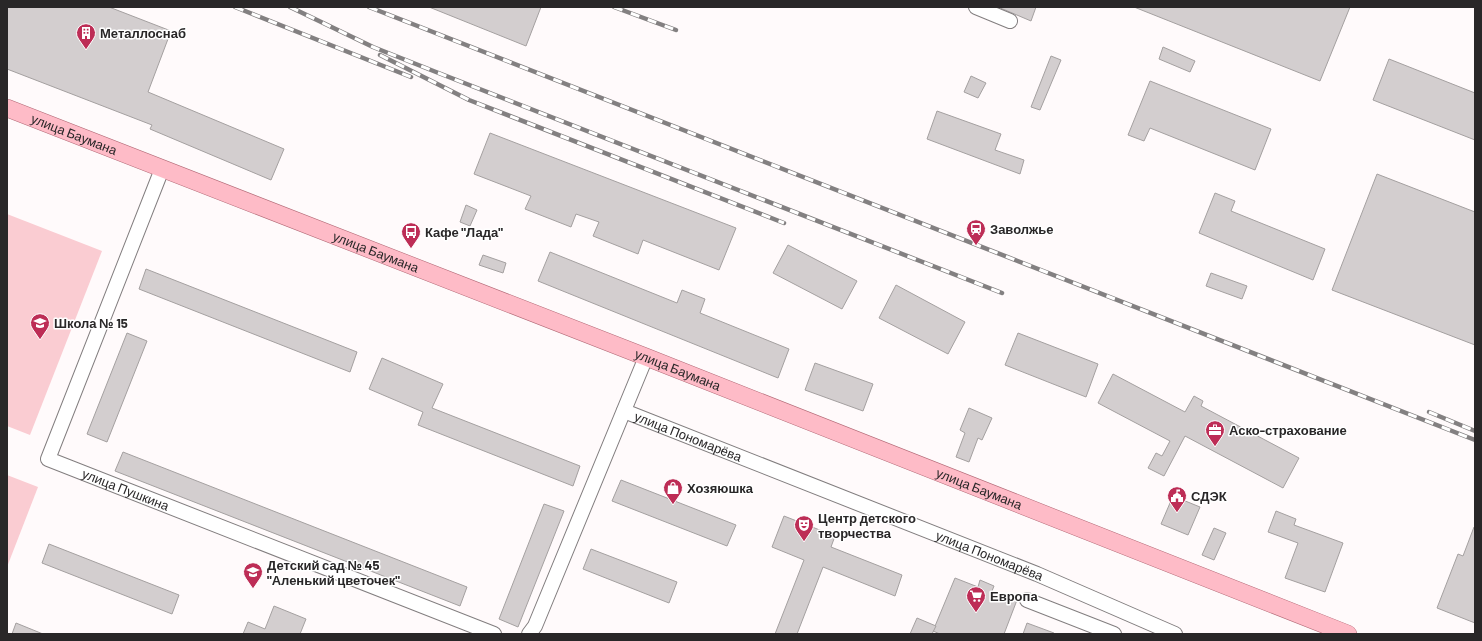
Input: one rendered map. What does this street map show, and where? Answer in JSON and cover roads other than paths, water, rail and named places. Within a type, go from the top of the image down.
[{"type":"main road","name":"улица Баумана","points":[[7,108],[646,357],[1348,634]]},
{"type":"street","points":[[976,7],[1010,21]]},
{"type":"street","name":"улица Пушкина","points":[[162,169],[48,459],[494,634]]},
{"type":"street","points":[[530,634],[535,626],[646,357]]},
{"type":"street","name":"улица Пономарёва","points":[[624,411],[1033,572],[1175,634]]},
{"type":"street","name":"улица Пономарёва","points":[[1027,600],[1114,634]]},
{"type":"railway","points":[[235,7],[411,77]]},
{"type":"railway","points":[[290,7],[373,47],[1002,293]]},
{"type":"railway","points":[[369,7],[1475,440]]},
{"type":"railway","points":[[614,7],[676,30]]},
{"type":"railway","points":[[380,55],[469,100],[784,223]]},
{"type":"railway","points":[[1429,412],[1475,431]]},
{"type":"place","name":"Металлоснаб","points":[[86,50]]},
{"type":"place","name":"Заволжье","points":[[976,246]]},
{"type":"place","name":"Кафе \"Лада\"","points":[[411,249]]},
{"type":"place","name":"Школа № 15","points":[[40,340]]},
{"type":"place","name":"Аско-страхование","points":[[1215,447]]},
{"type":"place","name":"Хозяюшка","points":[[673,505]]},
{"type":"place","name":"СДЭК","points":[[1177,513]]},
{"type":"place","name":"Центр детского творчества","points":[[804,542]]},
{"type":"place","name":"Детский сад № 45 \"Аленький цветочек\"","points":[[253,589]]},
{"type":"place","name":"Европа","points":[[976,613]]}]
